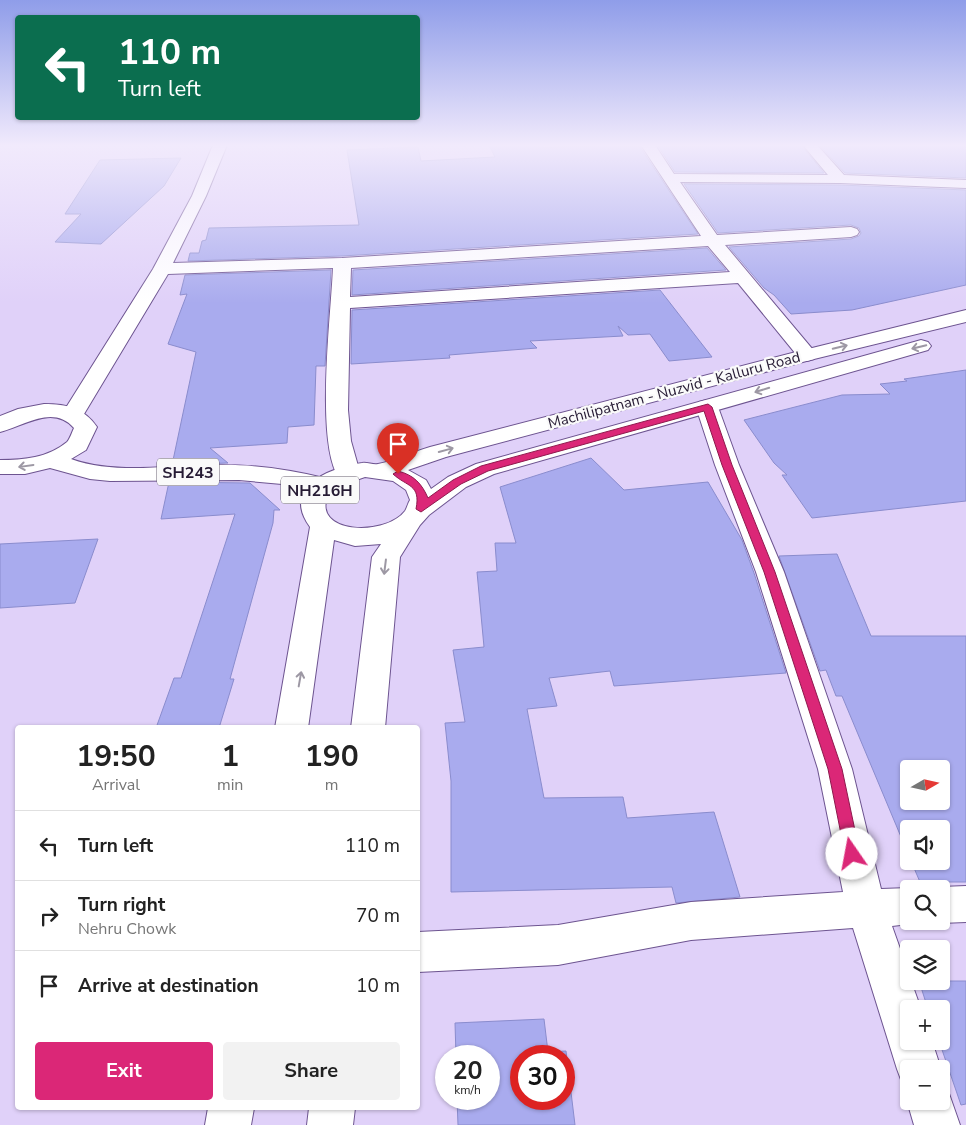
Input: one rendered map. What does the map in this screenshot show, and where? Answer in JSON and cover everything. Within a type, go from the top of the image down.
[{"type":"main road","points":[[73,414],[162,269],[198,198]]},
{"type":"main road","points":[[683,198],[712,240],[741,277],[807,355]]},
{"type":"main road","points":[[162,269],[342,263],[852,232]]},
{"type":"main road","points":[[342,263],[337,410],[339,440],[348,473]]},
{"type":"main road","points":[[341,303],[741,277]]},
{"type":"main road","name":"Machilipatnam - Nuzvid - Kalluru Road","points":[[383,470],[438,452],[807,355],[966,316]]},
{"type":"main road","name":"Machilipatnam - Nuzvid - Kalluru Road","points":[[368,725],[386,557],[414,517],[457,482],[485,468],[708,407],[820,373],[966,335]]},
{"type":"main road","points":[[708,407],[727,465],[770,572],[835,769],[866,908],[900,1012]]},
{"type":"main road","points":[[0,410],[46,411],[73,414],[86,427],[78,445],[52,460],[24,467],[0,467]]},
{"type":"main road","points":[[0,425],[13,417],[46,411]]},
{"type":"main road","name":"SH243","points":[[52,460],[63,465],[107,474],[213,472],[259,474],[324,485]]},
{"type":"main road","name":"NH216H","points":[[365,470],[383,470],[411,480],[419,488],[423,498],[414,517],[392,532],[373,536],[354,537],[337,533],[323,526],[315,516],[312,506],[315,495],[324,485],[348,473],[365,470]]},
{"type":"main road","name":"NH216H","points":[[291,725],[323,526]]},
{"type":"main road","points":[[950,905],[966,904]]},
{"type":"main road","points":[[420,952],[558,945],[691,921],[900,906]]},
{"type":"main road","points":[[228,1125],[231,1110]]},
{"type":"main road","points":[[330,1125],[332,1110]]},
{"type":"main road","points":[[933,1110],[937,1125]]},
{"type":"building","points":[[76,198],[152,198],[101,244],[55,242],[81,214],[65,214]]},
{"type":"building","points":[[355,198],[674,198],[698,234],[342,256],[188,261],[190,253],[199,253],[202,241],[206,240],[209,228],[359,225]]},
{"type":"building","points":[[693,198],[966,198],[966,285],[852,310],[791,314],[774,295],[764,288],[729,247],[851,239],[859,236],[861,233],[859,228],[851,225],[718,233]]},
{"type":"building","points":[[707,248],[726,270],[352,295],[353,270]]},
{"type":"building","points":[[331,270],[325,366],[316,366],[314,425],[288,427],[287,443],[210,448],[228,463],[172,465],[196,352],[168,344],[187,294],[180,295],[185,275]]},
{"type":"building","points":[[660,290],[712,357],[669,361],[650,334],[628,335],[618,326],[623,336],[530,341],[537,348],[449,355],[450,358],[351,364],[352,310]]},
{"type":"building","points":[[966,370],[966,501],[812,518],[782,475],[787,475],[774,463],[744,420],[842,395],[890,394],[880,384]]},
{"type":"building","points":[[591,458],[624,490],[708,482],[742,540],[786,673],[614,686],[610,671],[549,678],[557,706],[527,709],[544,798],[623,797],[627,818],[714,812],[740,897],[676,903],[672,887],[451,892],[451,781],[445,723],[465,722],[453,650],[484,647],[477,572],[497,571],[495,543],[516,543],[500,487]]},
{"type":"building","points":[[169,482],[250,483],[280,510],[274,510],[273,523],[230,679],[234,679],[220,725],[157,725],[174,678],[181,678],[235,514],[161,519]]},
{"type":"building","points":[[98,539],[75,603],[0,608],[0,544]]},
{"type":"building","points":[[837,554],[871,636],[966,636],[966,882],[919,880],[915,870],[950,870],[950,820],[900,820],[900,835],[842,696],[836,696],[826,670],[820,671],[779,556]]},
{"type":"building","points":[[950,981],[966,981],[966,1104],[961,1105],[950,1073],[950,1060],[946,1060],[942,1050],[950,1050],[950,1000],[925,1000],[922,990],[950,990]]},
{"type":"building","points":[[544,1019],[547,1045],[510,1045],[510,1110],[573,1110],[575,1125],[458,1125],[457,1110],[500,1110],[500,1045],[456,1045],[455,1023]]},
{"type":"route","points":[[398,474],[411,480],[419,488],[423,498],[421,509],[457,482],[485,468],[708,407],[727,465],[770,572],[835,769],[852,854]]}]
